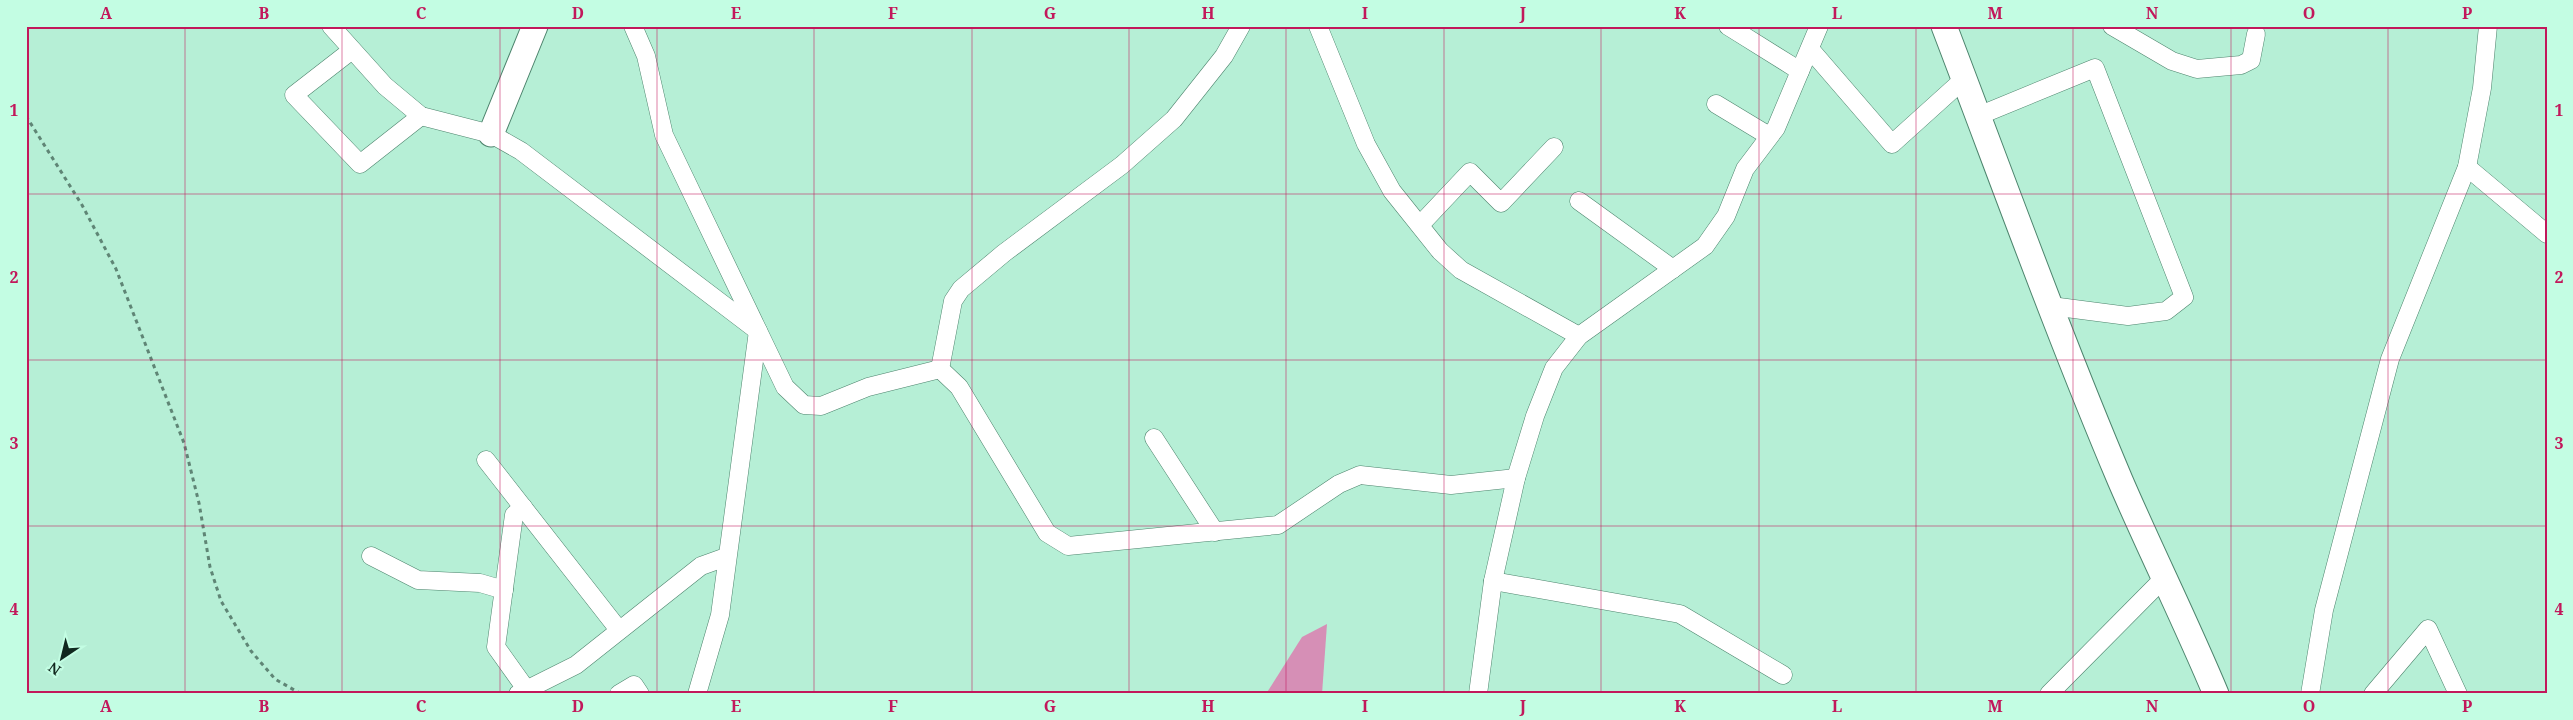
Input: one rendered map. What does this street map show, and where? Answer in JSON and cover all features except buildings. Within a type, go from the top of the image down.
[{"type":"street","points":[[331,26],[385,86],[421,116],[491,134],[521,151],[758,331]]},
{"type":"street","points":[[491,134],[535,26]]},
{"type":"street","points":[[633,26],[646,56],[664,135],[784,387],[804,405],[821,406],[868,386],[940,369]]},
{"type":"street","points":[[940,369],[953,301],[961,290],[1004,253],[1122,165],[1174,119],[1224,56],[1241,26]]},
{"type":"street","points":[[1318,26],[1366,144],[1392,191],[1440,251],[1461,270],[1579,336]]},
{"type":"street","points":[[1728,26],[1800,71]]},
{"type":"street","points":[[1478,694],[1493,581],[1516,478],[1535,416],[1554,368],[1579,336],[1705,246],[1726,216],[1745,169],[1776,128],[1819,26]]},
{"type":"street","points":[[1944,26],[2120,480],[2216,694]]},
{"type":"street","points":[[2112,26],[2172,61],[2196,69],[2241,65],[2251,60],[2256,34]]},
{"type":"street","points":[[2310,694],[2324,610],[2390,359],[2467,167],[2482,88],[2488,26]]},
{"type":"street","points":[[1810,49],[1892,144],[1964,79]]},
{"type":"street","points":[[352,50],[294,95],[360,164],[421,116]]},
{"type":"street","points":[[1978,116],[2095,68],[2184,297],[2166,311],[2128,316],[2051,306]]},
{"type":"street","points":[[1716,104],[1769,136]]},
{"type":"street","points":[[1420,225],[1470,172],[1501,203],[1554,147]]},
{"type":"street","points":[[2467,167],[2547,234]]},
{"type":"street","points":[[1579,200],[1673,269]]},
{"type":"street","points":[[697,694],[720,615],[726,557],[758,331]]},
{"type":"street","points":[[940,369],[959,387],[1047,533],[1068,546],[1278,525],[1339,484],[1360,475],[1451,485],[1516,478]]},
{"type":"street","points":[[1154,438],[1215,532]]},
{"type":"street","points":[[486,460],[619,630]]},
{"type":"street","points":[[523,507],[514,516],[496,647],[522,691],[576,666],[701,566],[726,557]]},
{"type":"street","points":[[371,556],[418,580],[480,583],[504,590]]},
{"type":"street","points":[[2049,694],[2165,577]]},
{"type":"street","points":[[1493,581],[1680,614],[1783,675]]},
{"type":"street","points":[[2373,694],[2428,629],[2458,694]]},
{"type":"street","points":[[619,694],[634,685],[640,694]]},
{"type":"path","points":[[26,116],[82,205],[116,268],[184,443],[199,503],[210,566],[221,601],[251,651],[275,679],[301,694]]},
{"type":"shaded area","points":[[1327,624],[1322,694],[1266,694],[1302,637]]}]
